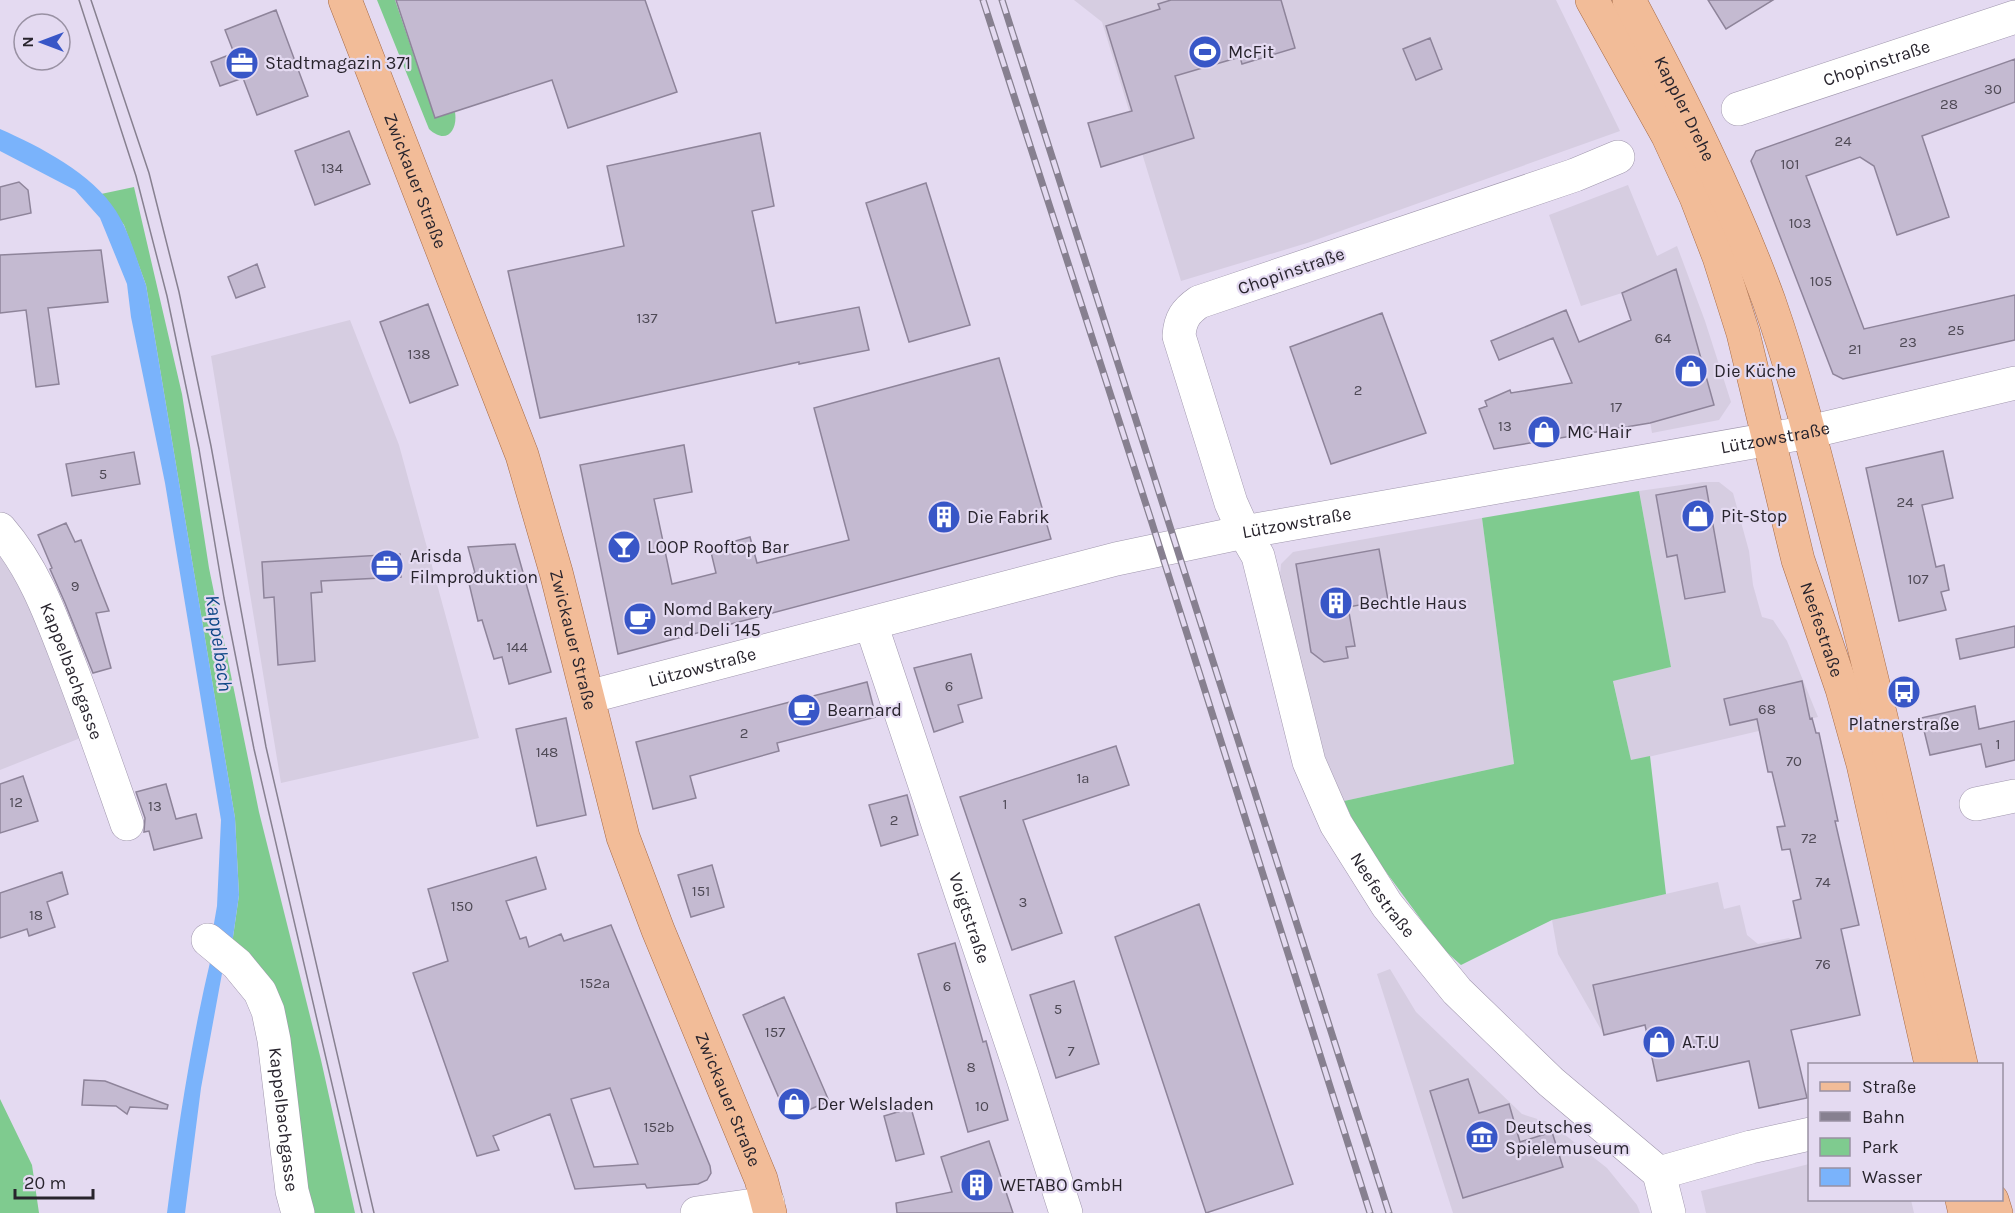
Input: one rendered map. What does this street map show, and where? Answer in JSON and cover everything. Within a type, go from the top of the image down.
[{"type":"main road","name":"Zwickauer Straße","points":[[345,0],[522,455],[556,572],[623,837],[658,930],[761,1179],[769,1208]]},
{"type":"main road","name":"Kappler Drehe","points":[[1592,0],[1668,136],[1696,197]]},
{"type":"main road","name":"Kappler Drehe","points":[[1629,0],[1707,153],[1737,219]]},
{"type":"main road","name":"Neefestraße","points":[[1696,197],[1719,257],[1743,333],[1798,560],[1842,689],[1863,764],[1931,1063]]},
{"type":"main road","name":"Neefestraße","points":[[1737,219],[1773,313],[1798,389],[1866,651],[1961,1063]]},
{"type":"street","name":"Chopinstraße","points":[[1738,109],[2015,17]]},
{"type":"street","name":"Chopinstraße","points":[[1244,532],[1232,503],[1182,350],[1179,324],[1187,310],[1199,302],[1575,175],[1618,158]]},
{"type":"street","name":"Lützowstraße","points":[[588,697],[1116,559],[1244,532],[1769,440],[2015,383]]},
{"type":"street","name":"Kappelbachgasse","points":[[0,529],[11,542],[41,591],[96,734],[127,824]]},
{"type":"street","name":"Neefestraße","points":[[1244,532],[1258,556],[1309,762],[1336,824],[1387,905],[1457,991],[1551,1082],[1659,1173]]},
{"type":"street","name":"Voigtstraße","points":[[871,624],[1066,1213]]},
{"type":"street","points":[[1976,804],[2015,796]]},
{"type":"street","name":"Kappelbachgasse","points":[[208,940],[237,964],[260,992],[268,1011],[274,1040],[292,1191],[298,1213]]},
{"type":"street","points":[[1669,1213],[1659,1173],[1751,1147],[1808,1134]]},
{"type":"street","points":[[697,1213],[769,1208]]},
{"type":"shaded area","points":[[1074,0],[1556,0],[1620,131],[1307,243],[1181,281],[1102,22]]},
{"type":"shaded area","points":[[1628,185],[1657,256],[1677,246],[1705,321],[1731,402],[1719,420],[1652,433],[1643,381],[1625,323],[1631,320],[1622,293],[1581,306],[1549,215]]},
{"type":"shaded area","points":[[350,320],[399,445],[479,738],[281,783],[211,356]]},
{"type":"shaded area","points":[[1719,482],[1733,493],[1749,551],[1753,585],[1762,617],[1773,620],[1787,641],[1818,717],[1631,761],[1613,680],[1671,667],[1639,491]]},
{"type":"shaded area","points":[[1482,518],[1514,764],[1344,801],[1313,728],[1280,576],[1281,564],[1293,552]]},
{"type":"shaded area","points":[[0,545],[11,556],[83,737],[0,770]]},
{"type":"shaded area","points":[[1718,882],[1724,909],[1740,905],[1747,935],[1758,944],[1789,938],[1791,940],[1645,1025],[1604,1035],[1558,954],[1552,920]]},
{"type":"shaded area","points":[[1390,969],[1416,1012],[1522,1114],[1550,1123],[1607,1168],[1637,1205],[1640,1213],[1453,1213],[1377,974]]},
{"type":"shaded area","points":[[1808,1164],[1808,1201],[1911,1201],[1914,1213],[1706,1213],[1701,1191]]},
{"type":"green space","points":[[377,0],[395,0],[435,117],[455,112],[455,125],[449,134],[441,136],[429,129]]},
{"type":"green space","points":[[134,187],[182,394],[209,568],[259,812],[321,1060],[355,1213],[314,1213],[232,944],[239,895],[235,818],[146,285],[124,225],[101,194]]},
{"type":"green space","points":[[1639,491],[1671,667],[1613,681],[1631,760],[1650,756],[1666,894],[1552,920],[1461,965],[1442,948],[1361,838],[1344,801],[1514,764],[1482,518]]},
{"type":"green space","points":[[0,1099],[32,1165],[39,1213],[0,1213]]},
{"type":"water","points":[[0,129],[64,162],[94,185],[116,211],[125,228],[146,285],[235,818],[239,895],[232,944],[213,929],[217,906],[221,820],[165,483],[131,317],[127,284],[100,218],[75,190],[0,151]]},
{"type":"water","points":[[211,958],[223,968],[201,1088],[185,1213],[167,1213],[197,1021]]},
{"type":"building","points":[[396,0],[645,0],[677,92],[568,128],[552,80],[435,118]]},
{"type":"building","points":[[1171,0],[1281,0],[1295,48],[1242,64],[1240,57],[1175,76],[1194,138],[1101,167],[1088,123],[1132,111],[1106,26],[1160,9],[1158,4]]},
{"type":"building","points":[[1708,0],[1773,0],[1726,29]]},
{"type":"building","points":[[276,10],[308,96],[257,115],[243,78],[220,86],[211,62],[234,53],[225,30]]},
{"type":"building","points":[[1430,38],[1442,69],[1416,80],[1403,49]]},
{"type":"building","points":[[2015,59],[2015,102],[1922,136],[1949,217],[1897,235],[1874,166],[1860,157],[1806,176],[1864,329],[2015,295],[2015,340],[1843,379],[1833,374],[1751,161],[1756,151]]},
{"type":"building","points":[[349,131],[370,184],[315,205],[295,151]]},
{"type":"building","points":[[760,133],[774,206],[752,211],[776,323],[859,307],[869,350],[799,364],[799,362],[540,418],[508,271],[624,246],[607,166]]},
{"type":"building","points":[[19,182],[28,190],[31,213],[0,220],[0,187]]},
{"type":"building","points":[[926,183],[970,325],[909,342],[866,203]]},
{"type":"building","points":[[101,250],[108,302],[48,308],[59,384],[36,387],[26,310],[0,313],[0,255]]},
{"type":"building","points":[[257,264],[265,287],[236,298],[228,277]]},
{"type":"building","points":[[1676,269],[1714,405],[1650,423],[1494,449],[1479,409],[1487,406],[1485,401],[1510,390],[1511,393],[1572,383],[1553,338],[1499,360],[1491,341],[1566,310],[1579,342],[1631,320],[1622,293]]},
{"type":"building","points":[[428,304],[458,385],[410,403],[380,322]]},
{"type":"building","points":[[1382,313],[1426,433],[1331,464],[1290,347]]},
{"type":"building","name":"Die Fabrik","points":[[999,358],[1051,539],[618,654],[580,465],[684,445],[692,492],[654,499],[672,584],[716,573],[710,548],[750,537],[757,563],[849,540],[814,408]]},
{"type":"building","points":[[1943,451],[1953,498],[1922,505],[1936,567],[1944,565],[1949,590],[1941,592],[1946,610],[1899,621],[1866,468]]},
{"type":"building","points":[[134,452],[140,484],[72,496],[66,464]]},
{"type":"building","points":[[1706,486],[1725,592],[1685,599],[1677,555],[1667,557],[1656,495]]},
{"type":"building","points":[[66,523],[75,542],[81,540],[109,611],[96,613],[111,668],[93,673],[38,535]]},
{"type":"building","points":[[515,544],[551,672],[509,684],[502,657],[494,659],[482,620],[478,621],[467,575],[475,573],[468,547]]},
{"type":"building","name":"Bechtle Haus","points":[[1379,549],[1388,600],[1348,607],[1355,646],[1346,647],[1348,658],[1324,662],[1311,652],[1296,564]]},
{"type":"building","points":[[400,554],[401,577],[321,581],[322,592],[311,593],[315,661],[278,665],[274,597],[264,598],[262,562]]},
{"type":"building","points":[[2015,626],[2015,647],[1960,659],[1956,639]]},
{"type":"building","points":[[971,654],[982,698],[958,705],[963,722],[934,732],[914,668]]},
{"type":"building","points":[[1802,681],[1810,719],[1812,718],[1816,733],[1819,733],[1838,821],[1835,821],[1859,925],[1841,929],[1860,1015],[1791,1030],[1807,1098],[1759,1108],[1749,1061],[1657,1081],[1645,1025],[1604,1035],[1593,985],[1801,938],[1793,901],[1801,899],[1790,849],[1782,850],[1777,827],[1785,826],[1772,772],[1768,772],[1757,719],[1730,725],[1724,699]]},
{"type":"building","points":[[867,682],[876,717],[777,743],[779,751],[690,776],[696,798],[653,809],[636,742]]},
{"type":"building","points":[[1975,706],[1979,729],[2015,721],[2015,760],[1986,767],[1981,744],[1930,755],[1921,718]]},
{"type":"building","points":[[566,718],[586,815],[537,826],[516,729]]},
{"type":"building","points":[[1116,746],[1129,785],[1023,820],[1062,933],[1012,950],[960,797]]},
{"type":"building","points":[[23,776],[38,821],[0,833],[0,784]]},
{"type":"building","points":[[166,784],[176,819],[196,814],[202,838],[154,850],[149,831],[144,832],[145,818],[136,792]]},
{"type":"building","points":[[907,795],[918,835],[881,846],[869,805]]},
{"type":"building","points":[[536,857],[546,889],[506,901],[520,939],[526,937],[529,947],[561,934],[564,941],[611,925],[710,1166],[711,1173],[707,1180],[698,1184],[647,1188],[645,1184],[575,1189],[550,1114],[493,1136],[499,1150],[477,1156],[413,973],[448,961],[428,889]],"holes":[[[610,1088],[638,1164],[594,1167],[571,1099]]]},
{"type":"building","points":[[712,865],[724,907],[691,917],[678,875]]},
{"type":"building","points":[[62,872],[68,894],[47,902],[55,927],[29,936],[27,929],[0,938],[0,893]]},
{"type":"building","points":[[1199,904],[1293,1184],[1206,1213],[1115,937]]},
{"type":"building","points":[[955,943],[1008,1120],[968,1132],[918,954]]},
{"type":"building","points":[[1074,981],[1099,1064],[1056,1078],[1030,995]]},
{"type":"building","points":[[784,997],[829,1101],[788,1119],[743,1015]]},
{"type":"building","name":"Deutsches Spielemuseum","points":[[1468,1079],[1479,1113],[1509,1104],[1520,1142],[1552,1132],[1563,1167],[1463,1198],[1430,1091]]},
{"type":"building","points":[[84,1080],[105,1081],[168,1105],[167,1109],[130,1107],[127,1114],[116,1106],[82,1105]]},
{"type":"building","points":[[911,1108],[924,1154],[896,1161],[884,1116]]},
{"type":"building","name":"WETABO GmbH","points":[[989,1141],[1013,1213],[897,1213],[896,1203],[952,1192],[941,1157]]},
{"type":"tram line","points":[[79,0],[136,176],[167,296],[199,449],[224,598],[254,749],[362,1213]]},
{"type":"tram line","points":[[91,0],[149,173],[179,292],[211,446],[266,747],[374,1213]]},
{"type":"railway","points":[[983,0],[1152,523],[1370,1213]]},
{"type":"railway","points":[[1002,0],[1389,1213]]},
{"type":"place","name":"McFit","points":[[1205,52]]},
{"type":"place","name":"Stadtmagazin 371","points":[[242,63]]},
{"type":"place","name":"Die Küche","points":[[1691,371]]},
{"type":"place","name":"MC Hair","points":[[1544,432]]},
{"type":"place","name":"Pit-Stop","points":[[1698,516]]},
{"type":"place","name":"Die Fabrik","points":[[944,517]]},
{"type":"place","name":"LOOP Rooftop Bar","points":[[624,547]]},
{"type":"place","name":"Arisda Filmproduktion","points":[[387,566]]},
{"type":"place","name":"Bechtle Haus","points":[[1336,603]]},
{"type":"place","name":"Nomd Bakery and Deli 145","points":[[640,619]]},
{"type":"place","name":"Platnerstraße","points":[[1904,692]]},
{"type":"place","name":"Bearnard","points":[[804,710]]},
{"type":"place","name":"A.T.U","points":[[1659,1042]]},
{"type":"place","name":"Der Welsladen","points":[[794,1104]]},
{"type":"place","name":"Deutsches Spielemuseum","points":[[1482,1137]]},
{"type":"place","name":"WETABO GmbH","points":[[977,1185]]},
{"type":"water label","name":"Kappelbach","points":[[219,643]]}]
